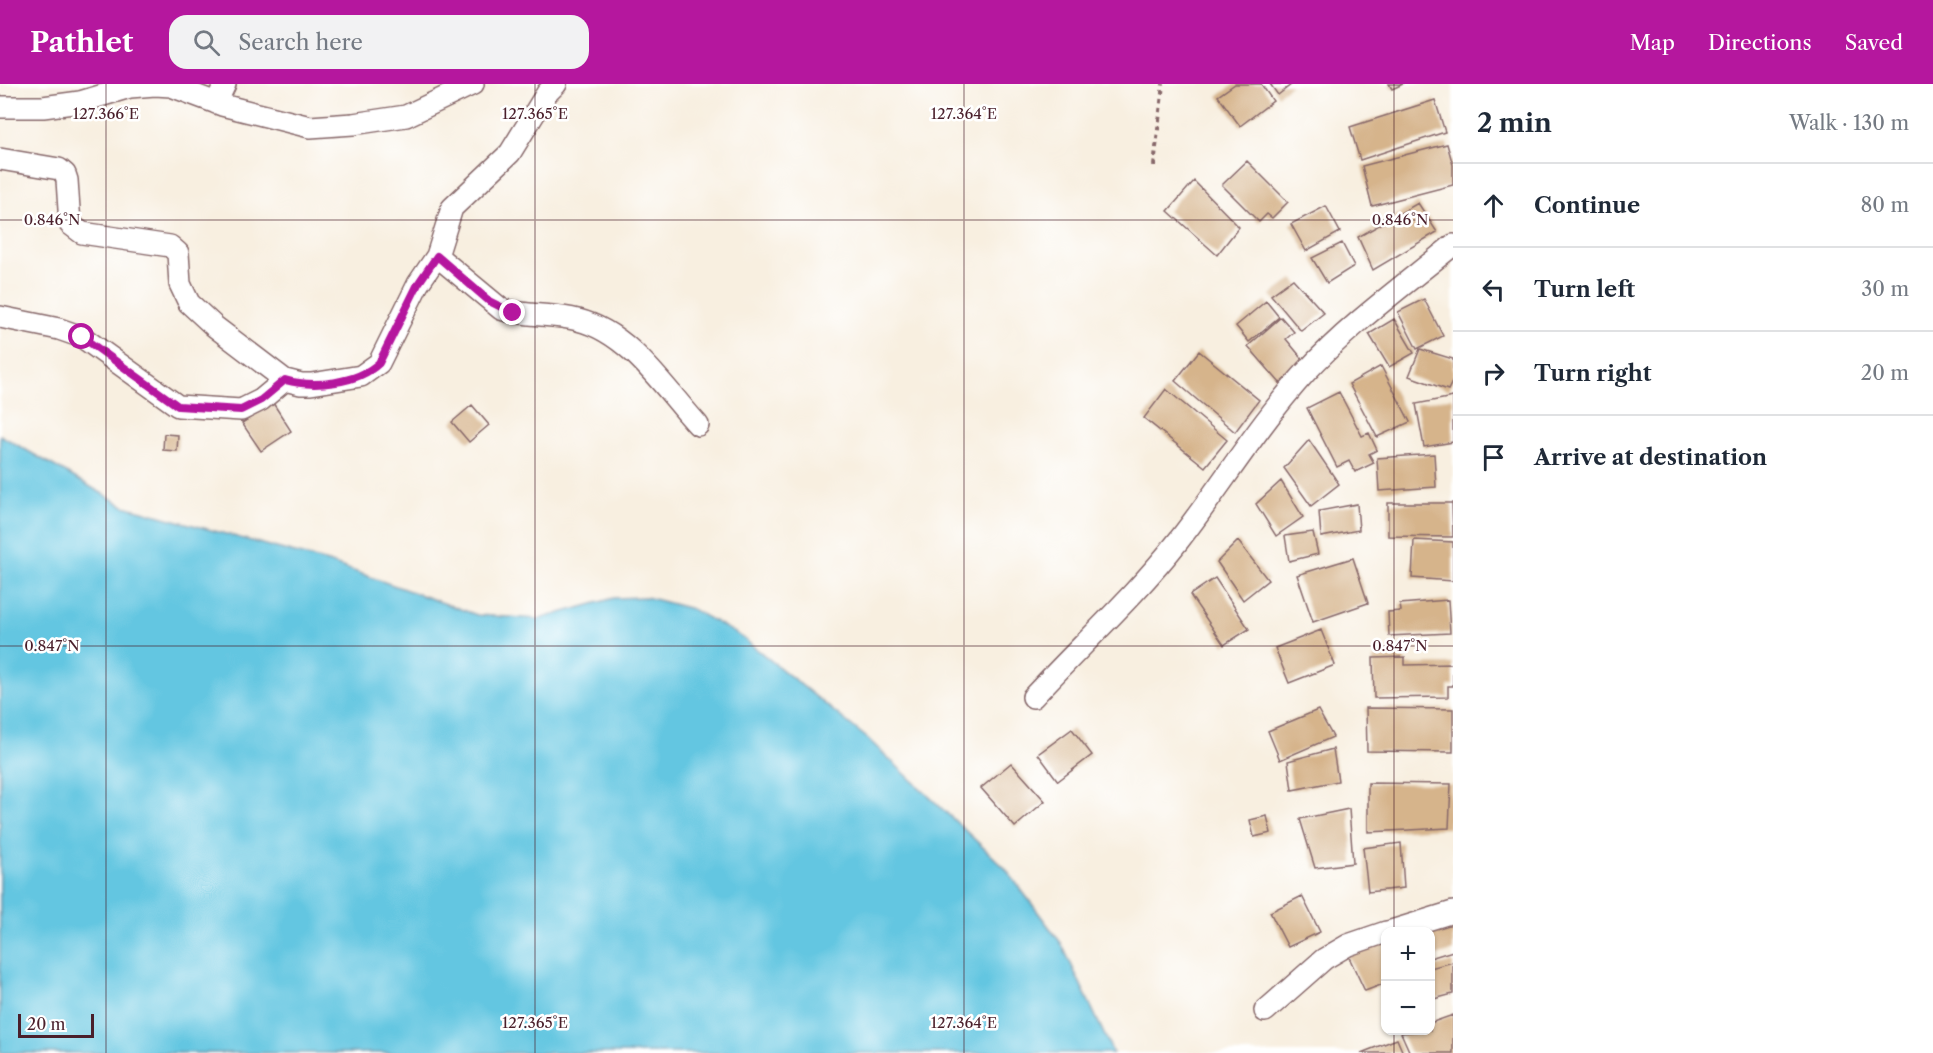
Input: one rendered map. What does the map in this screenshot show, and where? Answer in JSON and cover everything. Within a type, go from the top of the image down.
[{"type":"street","points":[[0,107],[43,107],[80,102],[130,87],[171,86],[220,93],[274,120],[310,127],[353,124],[406,116],[472,84]]},
{"type":"street","points":[[0,159],[59,170],[65,174],[70,224],[82,233],[170,246],[178,254],[180,284],[189,303],[214,326],[285,380],[311,384],[361,376],[379,363],[418,284],[437,256],[453,208],[510,153],[547,87]]},
{"type":"street","points":[[1033,697],[1132,596],[1306,372],[1340,339],[1453,245]]},
{"type":"street","points":[[437,256],[501,309],[513,313],[575,319],[596,325],[629,348],[698,425]]},
{"type":"street","points":[[0,317],[59,329],[82,337],[178,406],[241,410],[261,400],[285,380]]},
{"type":"street","points":[[1404,927],[1453,912]]},
{"type":"street","points":[[1265,1011],[1324,959],[1348,945],[1381,934]]},
{"type":"path","points":[[1154,166],[1163,84]]},
{"type":"water","points":[[0,435],[124,506],[331,563],[477,615],[539,619],[614,598],[646,597],[692,609],[739,635],[867,738],[1005,868],[1061,943],[1113,1053],[0,1053]]},
{"type":"building","points":[[1235,84],[1261,84],[1273,101],[1240,126],[1218,96]]},
{"type":"building","points":[[1270,84],[1292,84],[1278,95]]},
{"type":"building","points":[[1389,84],[1403,84],[1392,89]]},
{"type":"building","points":[[1435,100],[1445,132],[1360,160],[1350,127]]},
{"type":"building","points":[[1447,144],[1453,165],[1453,185],[1372,206],[1362,166]]},
{"type":"building","points":[[1247,161],[1288,202],[1272,218],[1267,214],[1259,222],[1222,185]]},
{"type":"building","points":[[1194,181],[1239,227],[1217,255],[1168,211]]},
{"type":"building","points":[[1418,203],[1437,232],[1373,270],[1358,237]]},
{"type":"building","points":[[1326,206],[1340,232],[1306,251],[1291,224]]},
{"type":"building","points":[[1342,243],[1354,266],[1327,283],[1312,258]]},
{"type":"building","points":[[1293,279],[1324,313],[1301,331],[1271,295]]},
{"type":"building","points":[[1424,299],[1443,336],[1417,349],[1398,312]]},
{"type":"building","points":[[1266,301],[1279,317],[1249,342],[1236,326]]},
{"type":"building","points":[[1281,317],[1294,332],[1286,339],[1305,362],[1280,383],[1248,346]]},
{"type":"building","points":[[1394,319],[1414,353],[1389,367],[1369,334]]},
{"type":"building","points":[[1420,349],[1453,359],[1453,380],[1448,390],[1409,376]]},
{"type":"building","points":[[1199,351],[1259,400],[1235,432],[1175,381]]},
{"type":"building","points":[[1381,366],[1410,422],[1377,437],[1349,384]]},
{"type":"building","points":[[1166,389],[1227,440],[1205,467],[1144,418]]},
{"type":"building","points":[[1339,392],[1362,436],[1369,433],[1377,450],[1369,454],[1374,463],[1355,472],[1349,461],[1337,467],[1307,408]]},
{"type":"building","points":[[1453,397],[1453,442],[1424,447],[1416,404]]},
{"type":"building","points":[[273,403],[291,431],[261,451],[242,423]]},
{"type":"building","points":[[472,405],[489,425],[469,442],[452,422]]},
{"type":"building","points":[[164,434],[178,435],[177,451],[163,450]]},
{"type":"building","points":[[1309,440],[1339,484],[1311,506],[1284,468]]},
{"type":"building","points":[[1434,454],[1436,487],[1379,491],[1377,458]]},
{"type":"building","points":[[1281,481],[1303,517],[1276,536],[1256,504]]},
{"type":"building","points":[[1388,503],[1452,503],[1453,537],[1388,536]]},
{"type":"building","points":[[1357,504],[1359,530],[1321,537],[1319,511]]},
{"type":"building","points":[[1313,532],[1318,554],[1289,561],[1285,536]]},
{"type":"building","points":[[1414,540],[1453,542],[1453,581],[1412,578]]},
{"type":"building","points":[[1238,541],[1268,580],[1243,600],[1217,562]]},
{"type":"building","points":[[1353,558],[1368,603],[1313,622],[1297,575]]},
{"type":"building","points":[[1215,578],[1249,629],[1224,645],[1190,595]]},
{"type":"building","points":[[1448,600],[1450,633],[1389,636],[1388,612],[1401,611],[1400,604]]},
{"type":"building","points":[[1321,630],[1335,665],[1289,683],[1275,648]]},
{"type":"building","points":[[1405,657],[1405,665],[1453,664],[1453,686],[1448,686],[1448,697],[1374,698],[1373,658]]},
{"type":"building","points":[[1366,708],[1453,709],[1453,752],[1367,751]]},
{"type":"building","points":[[1318,710],[1333,737],[1280,760],[1268,731]]},
{"type":"building","points":[[1072,729],[1092,755],[1058,781],[1038,754]]},
{"type":"building","points":[[1333,749],[1338,781],[1292,790],[1288,761]]},
{"type":"building","points":[[1011,763],[1045,801],[1015,827],[981,788]]},
{"type":"building","points":[[1368,783],[1451,784],[1449,828],[1368,832]]},
{"type":"building","points":[[1349,809],[1353,863],[1315,868],[1300,819]]},
{"type":"building","points":[[1267,816],[1271,833],[1254,837],[1250,820]]},
{"type":"building","points":[[1401,843],[1404,888],[1368,892],[1363,848]]},
{"type":"building","points":[[1302,896],[1320,932],[1288,947],[1270,912]]},
{"type":"building","points":[[1453,914],[1453,951],[1435,956],[1435,927],[1428,927]]},
{"type":"building","points":[[1381,941],[1381,985],[1365,991],[1347,953]]},
{"type":"building","points":[[1453,962],[1453,994],[1435,999],[1435,967]]},
{"type":"building","points":[[1453,1015],[1453,1053],[1410,1053],[1402,1035],[1435,1035],[1435,1021]]},
{"type":"building","points":[[1397,1039],[1403,1053],[1361,1053]]},
{"type":"route","points":[[82,337],[134,377],[178,406],[207,410],[241,410],[261,400],[285,380],[300,384],[323,383],[361,376],[372,370],[379,363],[400,325],[418,284],[437,256],[489,301],[513,313]]}]
